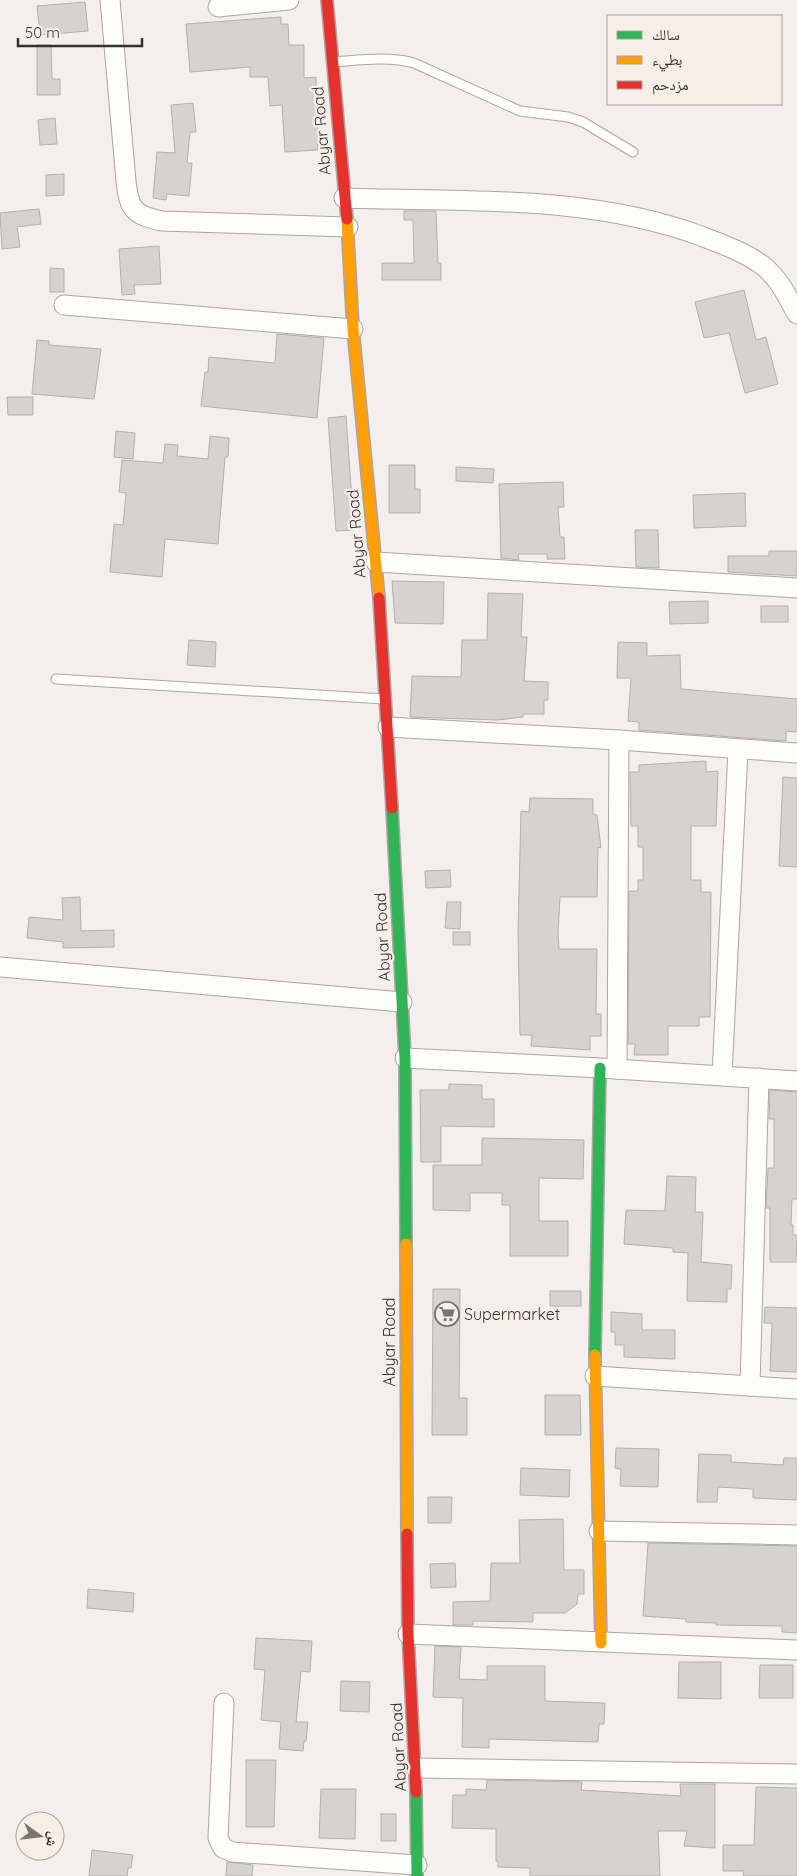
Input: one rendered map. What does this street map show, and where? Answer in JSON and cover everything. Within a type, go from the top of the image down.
[{"type":"main road","name":"Abyar Road","points":[[327,0],[331,62],[348,227],[353,328],[376,562],[384,699],[388,727],[405,1058],[408,1634],[416,1768],[417,1870]]},
{"type":"main road","points":[[601,1643],[594,1376],[609,1068]]},
{"type":"street","points":[[110,0],[128,198],[135,212],[144,217],[162,221],[348,227]]},
{"type":"street","points":[[218,7],[289,0]]},
{"type":"street","points":[[344,198],[549,204],[595,208],[645,218],[681,228],[740,252],[763,266],[780,283],[797,314]]},
{"type":"street","points":[[64,305],[353,328]]},
{"type":"street","points":[[376,562],[797,588]]},
{"type":"street","points":[[388,727],[619,740],[797,753]]},
{"type":"street","points":[[609,1068],[619,740]]},
{"type":"street","points":[[722,1076],[738,750]]},
{"type":"street","points":[[0,967],[402,1002]]},
{"type":"street","points":[[405,1058],[609,1068],[797,1081]]},
{"type":"street","points":[[750,1386],[759,1078]]},
{"type":"street","points":[[594,1376],[797,1389]]},
{"type":"street","points":[[599,1531],[797,1535]]},
{"type":"street","points":[[408,1634],[797,1650]]},
{"type":"street","points":[[224,1703],[218,1838],[223,1848],[232,1852],[417,1870]]},
{"type":"street","points":[[416,1768],[797,1774]]},
{"type":"lane","points":[[331,62],[381,58],[401,59],[414,63],[520,111],[568,117],[583,122],[633,152]]},
{"type":"lane","points":[[56,679],[384,699]]},
{"type":"building","points":[[85,2],[88,31],[40,35],[37,6]]},
{"type":"building","points":[[281,17],[281,24],[288,24],[289,45],[304,45],[304,78],[316,77],[318,150],[285,152],[282,105],[270,106],[268,77],[250,77],[250,67],[190,72],[186,24]]},
{"type":"building","points":[[37,45],[51,45],[52,79],[60,79],[60,95],[37,95]]},
{"type":"building","points":[[193,103],[196,132],[190,132],[187,163],[192,163],[189,196],[167,194],[166,200],[153,198],[157,152],[175,153],[171,105]]},
{"type":"building","points":[[55,118],[57,144],[40,145],[38,120]]},
{"type":"building","points":[[64,174],[64,195],[46,196],[46,175]]},
{"type":"building","points":[[39,209],[41,224],[17,227],[20,247],[2,249],[0,213]]},
{"type":"building","points":[[404,211],[436,211],[438,263],[441,263],[441,280],[382,280],[382,263],[414,263],[413,220],[404,220]]},
{"type":"building","points":[[159,246],[161,284],[134,285],[135,294],[122,295],[119,249]]},
{"type":"building","points":[[50,268],[64,269],[64,292],[50,292]]},
{"type":"building","points":[[744,290],[756,340],[766,337],[778,384],[745,393],[729,333],[704,338],[695,302]]},
{"type":"building","points":[[277,334],[324,338],[317,418],[201,406],[205,372],[208,372],[209,357],[275,363]]},
{"type":"building","points":[[37,340],[49,341],[49,345],[101,349],[94,399],[32,394]]},
{"type":"building","points":[[7,397],[33,397],[33,415],[8,415]]},
{"type":"building","points":[[346,416],[354,530],[336,531],[328,418]]},
{"type":"building","points":[[116,431],[135,433],[133,459],[114,457]]},
{"type":"building","points":[[210,436],[229,438],[228,457],[225,457],[218,544],[165,539],[162,577],[110,572],[114,524],[123,525],[126,493],[119,492],[122,460],[163,463],[165,444],[178,445],[177,456],[208,459]]},
{"type":"building","points":[[389,465],[415,465],[415,489],[420,489],[420,513],[389,513]]},
{"type":"building","points":[[456,467],[494,469],[493,483],[456,481]]},
{"type":"building","points":[[563,482],[564,507],[558,507],[560,537],[564,537],[565,559],[547,559],[547,554],[518,554],[519,560],[501,558],[499,484]]},
{"type":"building","points":[[745,493],[746,526],[694,528],[693,495]]},
{"type":"building","points":[[635,530],[658,530],[659,568],[636,567]]},
{"type":"building","points":[[769,551],[797,551],[797,576],[728,572],[728,556],[769,556]]},
{"type":"building","points":[[392,581],[444,582],[443,624],[395,623]]},
{"type":"building","points":[[488,593],[523,594],[521,637],[527,637],[524,681],[548,682],[548,700],[544,700],[544,714],[523,714],[523,717],[497,720],[410,717],[412,676],[461,677],[462,640],[487,640]]},
{"type":"building","points":[[708,601],[708,623],[670,624],[669,602]]},
{"type":"building","points":[[761,606],[788,606],[788,622],[761,622]]},
{"type":"building","points":[[189,640],[216,642],[215,667],[187,665]]},
{"type":"building","points":[[618,642],[647,643],[647,656],[680,655],[681,689],[797,699],[797,732],[786,731],[786,741],[639,730],[639,722],[628,721],[631,678],[617,678]]},
{"type":"building","points":[[706,761],[706,772],[718,771],[716,826],[691,826],[691,880],[701,880],[701,892],[711,892],[710,1017],[699,1017],[699,1026],[668,1026],[668,1055],[634,1055],[635,1044],[628,1044],[629,891],[638,891],[638,880],[643,880],[643,847],[638,847],[638,826],[631,826],[630,772],[639,772],[639,765]]},
{"type":"building","points":[[783,777],[797,778],[797,867],[779,866]]},
{"type":"building","points":[[530,798],[593,799],[593,814],[597,815],[601,848],[598,847],[597,897],[560,897],[558,933],[559,949],[597,949],[596,1014],[601,1014],[601,1036],[590,1036],[590,1050],[531,1046],[532,1035],[520,1035],[518,931],[521,811],[529,812]]},
{"type":"building","points":[[450,870],[451,887],[426,888],[425,871]]},
{"type":"building","points":[[80,897],[81,931],[114,930],[114,947],[63,948],[63,942],[27,938],[29,917],[63,920],[62,898]]},
{"type":"building","points":[[447,902],[461,902],[460,929],[445,928]]},
{"type":"building","points":[[453,932],[470,932],[470,945],[453,945]]},
{"type":"building","points":[[449,1084],[482,1085],[482,1099],[494,1099],[494,1127],[441,1126],[441,1162],[421,1162],[420,1090],[449,1090]]},
{"type":"building","points":[[770,1090],[797,1092],[797,1199],[792,1199],[791,1225],[793,1225],[793,1235],[797,1235],[796,1262],[770,1262],[770,1208],[766,1208],[768,1168],[774,1168],[774,1119],[769,1119]]},
{"type":"building","points":[[482,1138],[584,1140],[583,1179],[539,1178],[539,1221],[568,1221],[568,1256],[510,1256],[510,1205],[502,1205],[502,1193],[470,1193],[470,1211],[433,1210],[433,1165],[482,1165]]},
{"type":"building","points":[[667,1176],[696,1177],[695,1212],[703,1212],[701,1262],[732,1265],[731,1289],[727,1289],[727,1302],[687,1301],[688,1253],[673,1252],[673,1248],[624,1244],[626,1210],[665,1211]]},
{"type":"building","points":[[433,1289],[460,1289],[459,1398],[467,1398],[467,1435],[432,1435]]},
{"type":"building","points":[[550,1291],[581,1291],[581,1306],[550,1306]]},
{"type":"building","points":[[765,1307],[797,1308],[797,1372],[770,1371],[772,1323],[764,1323]]},
{"type":"building","points":[[611,1312],[642,1314],[642,1330],[675,1330],[675,1359],[624,1357],[624,1345],[615,1345],[615,1332],[611,1332]]},
{"type":"building","points":[[545,1395],[580,1395],[581,1435],[545,1435]]},
{"type":"building","points":[[616,1448],[659,1449],[658,1487],[620,1486],[621,1469],[615,1468]]},
{"type":"building","points":[[699,1454],[731,1455],[731,1462],[783,1465],[784,1458],[797,1458],[797,1500],[753,1498],[753,1489],[718,1487],[717,1502],[697,1502]]},
{"type":"building","points":[[521,1468],[570,1470],[569,1497],[520,1495]]},
{"type":"building","points":[[428,1497],[452,1497],[451,1523],[428,1523]]},
{"type":"building","points":[[563,1519],[564,1570],[584,1570],[584,1594],[578,1594],[577,1604],[565,1613],[533,1613],[533,1622],[473,1621],[473,1625],[453,1625],[453,1602],[490,1601],[491,1563],[520,1563],[519,1520]]},
{"type":"building","points":[[648,1543],[797,1546],[797,1633],[782,1632],[782,1626],[716,1625],[716,1623],[686,1622],[686,1619],[643,1616]]},
{"type":"building","points":[[455,1563],[456,1587],[431,1588],[430,1564]]},
{"type":"building","points":[[88,1589],[134,1593],[133,1612],[87,1608]]},
{"type":"building","points":[[256,1638],[312,1641],[310,1672],[301,1671],[296,1722],[308,1722],[303,1751],[279,1749],[281,1722],[261,1720],[265,1670],[254,1669]]},
{"type":"building","points":[[435,1646],[461,1647],[459,1679],[487,1680],[487,1666],[545,1666],[545,1701],[605,1703],[604,1724],[599,1724],[598,1742],[489,1739],[489,1748],[462,1747],[463,1698],[433,1697]]},
{"type":"building","points":[[679,1662],[721,1662],[721,1699],[678,1698]]},
{"type":"building","points":[[760,1665],[793,1665],[793,1698],[759,1698]]},
{"type":"building","points":[[341,1681],[370,1682],[369,1712],[340,1711]]},
{"type":"building","points":[[246,1760],[276,1760],[274,1827],[246,1827]]},
{"type":"building","points":[[487,1780],[582,1782],[581,1790],[681,1796],[680,1784],[715,1784],[715,1848],[684,1846],[687,1831],[658,1831],[660,1876],[530,1876],[530,1868],[498,1867],[498,1861],[496,1861],[496,1829],[452,1828],[453,1795],[466,1795],[466,1789],[486,1790]]},
{"type":"building","points":[[756,1787],[797,1788],[797,1876],[743,1876],[744,1871],[723,1871],[723,1845],[754,1845]]},
{"type":"building","points":[[321,1789],[356,1789],[355,1839],[319,1838]]},
{"type":"building","points":[[381,1814],[396,1814],[396,1841],[381,1841]]},
{"type":"building","points":[[92,1850],[133,1855],[131,1868],[128,1868],[127,1876],[89,1876]]},
{"type":"building","points":[[227,1862],[253,1865],[252,1876],[226,1876]]},
{"type":"traffic: fast","points":[[392,808],[405,1058],[406,1244]]},
{"type":"traffic: fast","points":[[595,1355],[600,1068]]},
{"type":"traffic: fast","points":[[416,1792],[417,1876]]},
{"type":"traffic: slow","points":[[347,219],[353,329],[379,598]]},
{"type":"traffic: slow","points":[[406,1244],[407,1534]]},
{"type":"traffic: slow","points":[[595,1355],[601,1643]]},
{"type":"traffic: jam","points":[[327,0],[347,219]]},
{"type":"traffic: jam","points":[[379,598],[392,808]]},
{"type":"traffic: jam","points":[[407,1534],[408,1634],[416,1792]]},
{"type":"place","name":"Supermarket","points":[[447,1314]]}]
